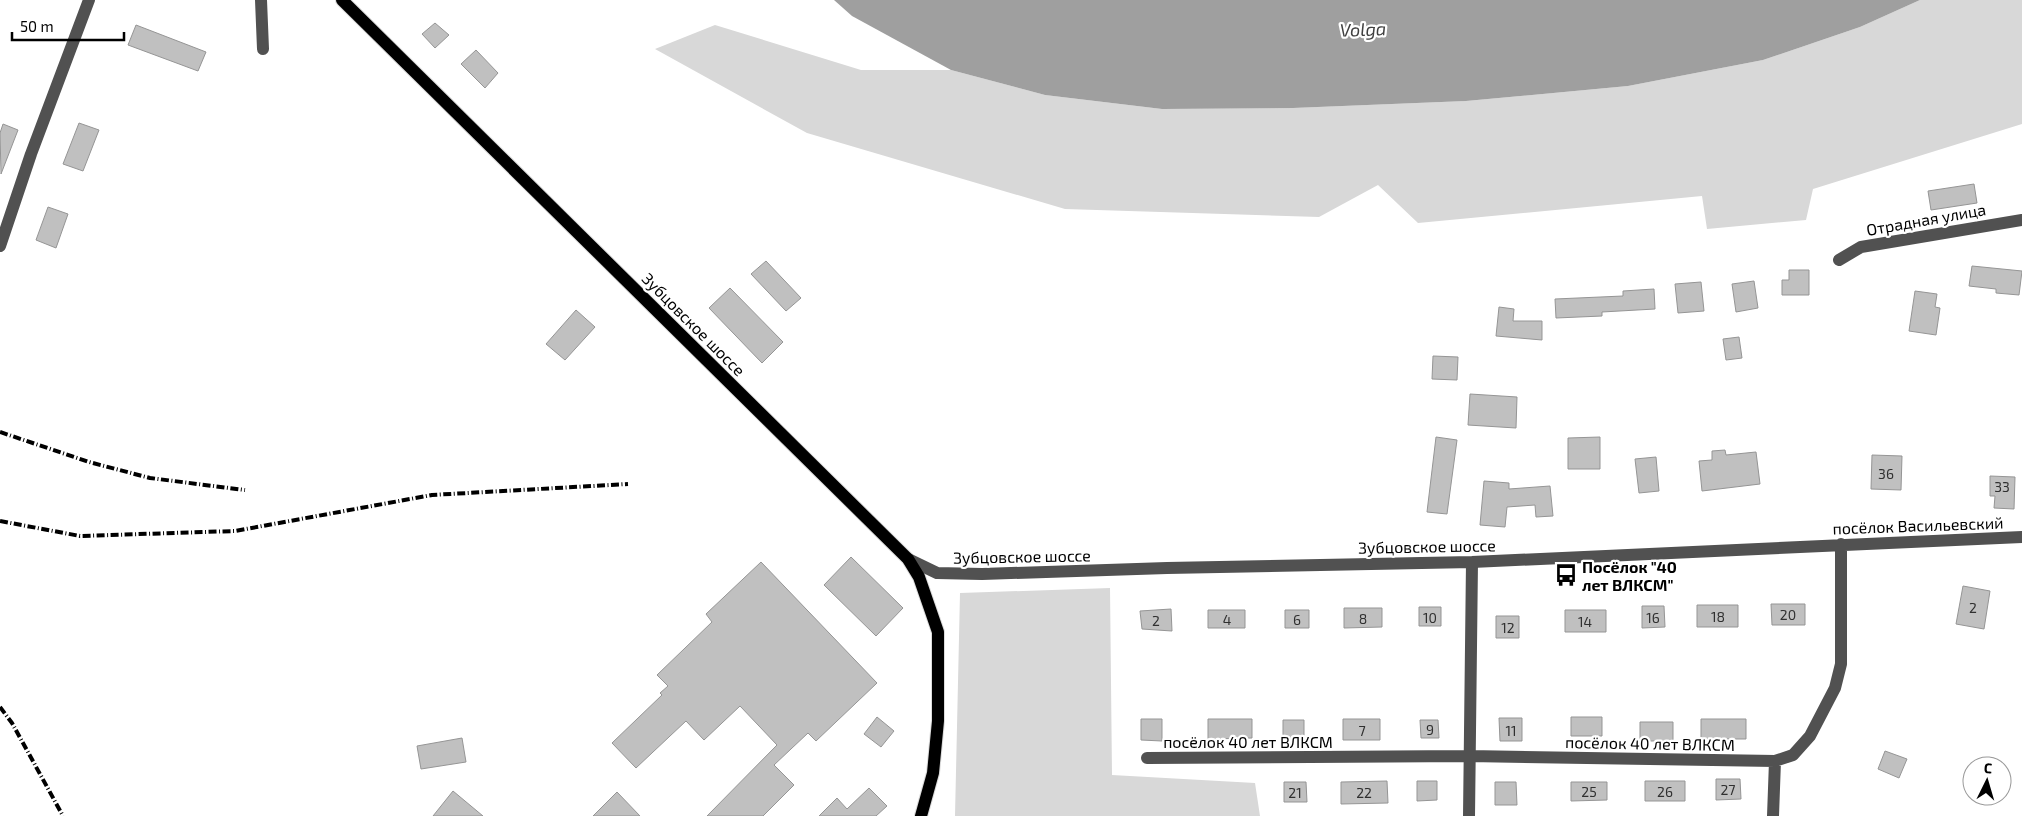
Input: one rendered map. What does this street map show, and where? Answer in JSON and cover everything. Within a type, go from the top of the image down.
[{"type":"main road","name":"Зубцовское шоссе","points":[[342,0],[908,558]]},
{"type":"main road","points":[[908,558],[919,577],[938,632],[938,730],[934,773],[921,816]]},
{"type":"street","points":[[0,246],[89,0]]},
{"type":"street","points":[[261,0],[263,49]]},
{"type":"street","name":"Отрадная улица","points":[[1839,260],[1861,247],[2022,220]]},
{"type":"street","name":"посёлок Васильевский","points":[[1816,545],[2022,537]]},
{"type":"street","points":[[1773,816],[1775,762],[1793,755],[1810,736],[1836,688],[1840,664],[1841,544]]},
{"type":"street","name":"Зубцовское шоссе","points":[[908,558],[937,573],[982,574],[1472,562],[1816,545]]},
{"type":"street","points":[[1469,816],[1472,562]]},
{"type":"street","name":"посёлок 40 лет ВЛКСМ","points":[[1147,758],[1470,756],[1775,762]]},
{"type":"shaded area","points":[[1920,0],[2022,0],[2022,124],[1813,189],[1806,220],[1707,229],[1702,196],[1418,223],[1378,185],[1319,217],[1065,209],[807,133],[655,49],[715,25],[861,70],[951,70],[1045,95],[1162,109],[1293,108],[1466,101],[1628,86],[1763,60],[1860,27]]},
{"type":"shaded area","points":[[1110,588],[1112,775],[1255,783],[1260,816],[955,816],[960,593]]},
{"type":"water","name":"Volga","points":[[834,0],[1920,0],[1860,27],[1763,60],[1628,86],[1466,101],[1293,108],[1162,109],[1045,95],[951,70],[852,16]]},
{"type":"building","points":[[435,23],[449,35],[435,48],[422,34]]},
{"type":"building","points":[[136,25],[206,52],[198,71],[128,45]]},
{"type":"building","points":[[476,50],[498,73],[485,88],[461,64]]},
{"type":"building","points":[[79,123],[99,130],[83,171],[63,164]]},
{"type":"building","points":[[3,124],[18,130],[1,174],[0,133]]},
{"type":"building","points":[[1974,184],[1977,203],[1931,210],[1928,191]]},
{"type":"building","points":[[48,207],[68,214],[56,248],[36,240]]},
{"type":"building","points":[[766,261],[801,298],[786,311],[751,274]]},
{"type":"building","points":[[1972,266],[2022,271],[2019,295],[1996,293],[1996,289],[1969,286]]},
{"type":"building","points":[[1789,270],[1809,270],[1809,295],[1782,295],[1782,280],[1789,280]]},
{"type":"building","points":[[1754,281],[1758,308],[1736,312],[1732,284]]},
{"type":"building","points":[[1701,282],[1704,311],[1678,313],[1675,284]]},
{"type":"building","points":[[730,288],[783,342],[762,363],[709,308]]},
{"type":"building","points":[[1654,289],[1655,309],[1602,312],[1602,316],[1556,318],[1555,299],[1623,296],[1623,291]]},
{"type":"building","points":[[1915,291],[1937,294],[1935,307],[1940,308],[1936,335],[1909,331]]},
{"type":"building","points":[[1499,307],[1514,309],[1513,321],[1542,321],[1542,340],[1496,336]]},
{"type":"building","points":[[576,310],[595,327],[565,360],[546,344]]},
{"type":"building","points":[[1739,337],[1742,358],[1726,360],[1723,339]]},
{"type":"building","points":[[1433,356],[1458,357],[1457,380],[1432,379]]},
{"type":"building","points":[[1470,394],[1517,397],[1516,428],[1468,425]]},
{"type":"building","points":[[1436,437],[1457,440],[1447,514],[1427,512]]},
{"type":"building","points":[[1600,437],[1600,469],[1568,469],[1568,438]]},
{"type":"building","points":[[1725,450],[1726,455],[1756,452],[1760,484],[1702,491],[1699,461],[1712,460],[1712,451]]},
{"type":"building","points":[[1872,455],[1902,456],[1901,490],[1871,489]]},
{"type":"building","points":[[1656,457],[1659,491],[1639,493],[1635,459]]},
{"type":"building","points":[[1990,476],[2015,477],[2014,509],[1994,508],[1995,496],[1990,496]]},
{"type":"building","points":[[1484,481],[1509,483],[1509,489],[1550,486],[1553,516],[1536,517],[1535,505],[1507,507],[1505,527],[1480,525]]},
{"type":"building","points":[[851,557],[903,608],[876,636],[824,585]]},
{"type":"building","points":[[761,562],[877,683],[816,741],[808,733],[774,765],[794,785],[763,816],[707,816],[777,745],[740,706],[704,740],[686,721],[636,768],[612,743],[662,695],[660,693],[668,686],[657,675],[712,622],[706,614]]},
{"type":"building","points":[[1963,586],[1990,591],[1984,629],[1956,624]]},
{"type":"building","points":[[1771,604],[1805,604],[1805,625],[1772,625]]},
{"type":"building","points":[[1697,605],[1738,605],[1738,627],[1697,627]]},
{"type":"building","points":[[1642,606],[1664,606],[1665,627],[1642,628]]},
{"type":"building","points":[[1419,607],[1441,607],[1441,626],[1419,626]]},
{"type":"building","points":[[1344,608],[1382,608],[1382,627],[1344,628]]},
{"type":"building","points":[[1171,609],[1172,631],[1142,629],[1140,611]]},
{"type":"building","points":[[1208,610],[1245,610],[1245,628],[1208,628]]},
{"type":"building","points":[[1285,610],[1309,610],[1309,628],[1285,628]]},
{"type":"building","points":[[1565,610],[1606,610],[1606,632],[1565,632]]},
{"type":"building","points":[[1496,616],[1519,616],[1519,638],[1496,638]]},
{"type":"building","points":[[877,717],[894,731],[881,747],[864,734]]},
{"type":"building","points":[[1571,717],[1602,717],[1602,736],[1571,736]]},
{"type":"building","points":[[1499,718],[1522,718],[1522,741],[1500,741]]},
{"type":"building","points":[[1141,719],[1162,719],[1162,741],[1141,740]]},
{"type":"building","points":[[1208,719],[1252,719],[1252,738],[1208,739]]},
{"type":"building","points":[[1343,719],[1380,719],[1380,740],[1343,740]]},
{"type":"building","points":[[1701,719],[1746,719],[1746,739],[1701,739]]},
{"type":"building","points":[[1283,720],[1304,720],[1304,739],[1283,740]]},
{"type":"building","points":[[1420,720],[1438,720],[1439,738],[1421,738]]},
{"type":"building","points":[[1640,722],[1673,722],[1673,741],[1640,741]]},
{"type":"building","points":[[462,738],[466,762],[421,769],[417,746]]},
{"type":"building","points":[[1885,751],[1907,759],[1899,778],[1878,769]]},
{"type":"building","points":[[1716,779],[1740,779],[1741,799],[1716,800]]},
{"type":"building","points":[[1387,781],[1388,803],[1341,804],[1341,782]]},
{"type":"building","points":[[1417,781],[1437,781],[1437,800],[1417,801]]},
{"type":"building","points":[[1645,781],[1685,781],[1685,801],[1645,801]]},
{"type":"building","points":[[1284,782],[1306,782],[1307,802],[1284,802]]},
{"type":"building","points":[[1495,782],[1516,782],[1517,805],[1495,805]]},
{"type":"building","points":[[1571,782],[1607,782],[1607,800],[1571,801]]},
{"type":"building","points":[[869,788],[887,806],[876,816],[819,816],[837,798],[847,809]]},
{"type":"building","points":[[453,791],[483,816],[433,816]]},
{"type":"building","points":[[617,792],[640,816],[593,816]]},
{"type":"railway","points":[[0,432],[89,462],[150,478],[245,490]]},
{"type":"railway","points":[[0,521],[80,536],[235,531],[432,495],[628,484]]},
{"type":"railway","points":[[0,707],[12,723],[63,816]]},
{"type":"place","name":"Посёлок \"40 лет ВЛКСМ\"","points":[[1566,575]]}]
